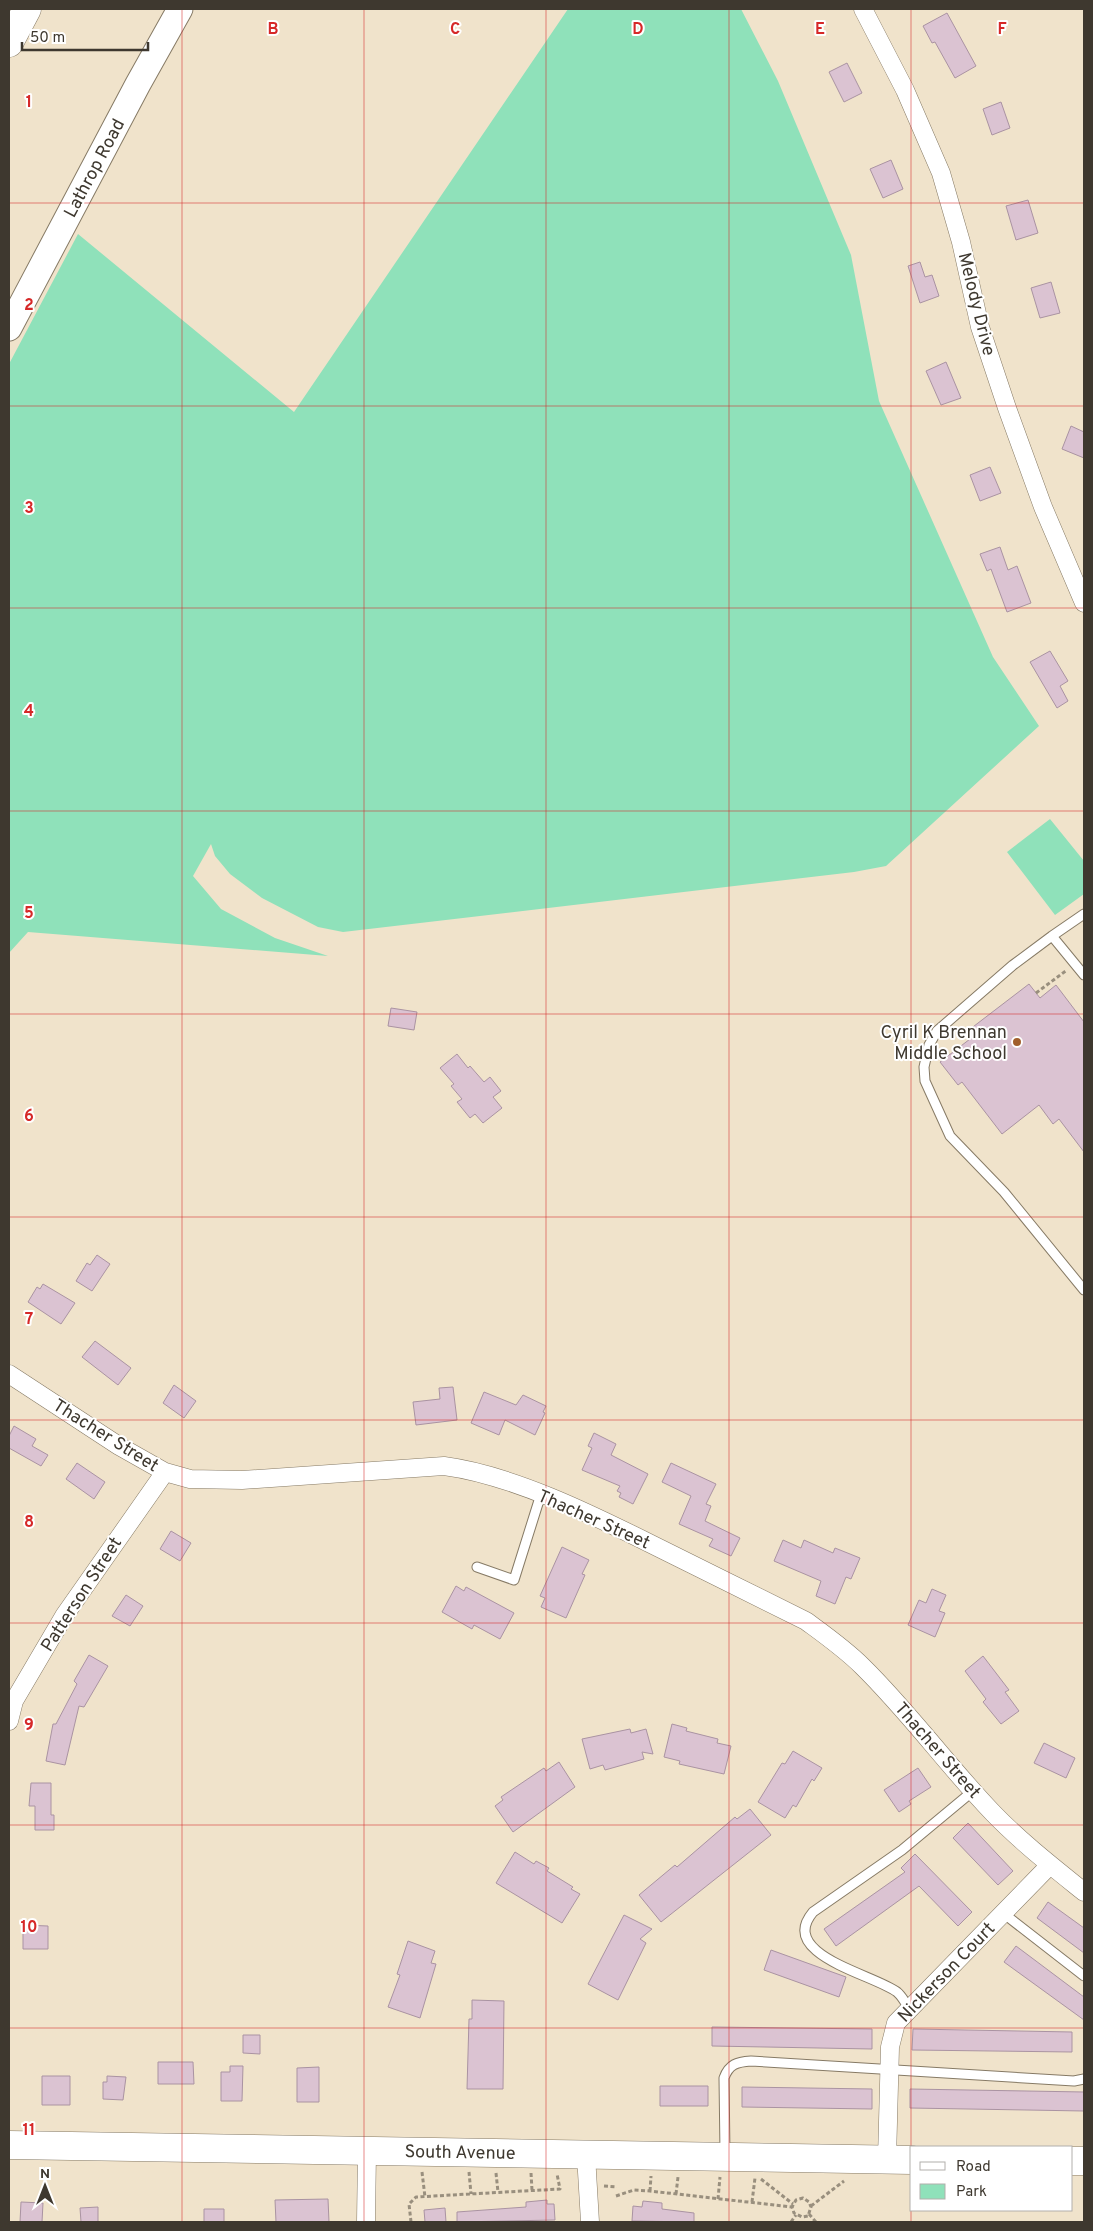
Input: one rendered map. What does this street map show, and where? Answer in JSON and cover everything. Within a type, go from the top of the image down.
[{"type":"highway","points":[[9,43],[27,9]]},
{"type":"highway","name":"South Avenue","points":[[9,2145],[586,2155],[722,2167],[899,2160]]},
{"type":"main road","name":"Lathrop Road","points":[[9,328],[138,84],[180,9]]},
{"type":"street","name":"Melody Drive","points":[[863,9],[905,90],[941,173],[961,242],[980,327],[1007,408],[1043,507],[1084,602]]},
{"type":"street","name":"Thacher Street","points":[[9,1374],[120,1446],[165,1472],[190,1478],[242,1480],[444,1466],[469,1470],[541,1494],[610,1523],[806,1621],[861,1664],[905,1711],[994,1814],[1050,1865],[1084,1892]]},
{"type":"street","name":"Patterson Street","points":[[9,1721],[12,1700],[64,1616],[165,1472]]},
{"type":"street","name":"Nickerson Court","points":[[899,2160],[890,2070],[892,2035],[896,2023],[909,2007],[1050,1865]]},
{"type":"street","points":[[366,2222],[367,2151]]},
{"type":"street","points":[[586,2155],[590,2222]]},
{"type":"lane","points":[[1084,914],[1013,965],[937,1030],[929,1045],[924,1067],[925,1081],[950,1136],[1004,1192],[1084,1290]]},
{"type":"lane","points":[[1052,936],[1084,975]]},
{"type":"lane","points":[[478,1568],[514,1580],[541,1494]]},
{"type":"lane","points":[[909,2007],[898,1992],[823,1957],[810,1945],[805,1928],[806,1920],[813,1912],[930,1829],[973,1791]]},
{"type":"lane","points":[[1003,1913],[1084,1976]]},
{"type":"lane","points":[[722,2167],[724,2078],[728,2069],[736,2062],[751,2061],[1074,2080],[1084,2079]]},
{"type":"path","points":[[1036,992],[1069,969]]},
{"type":"path","points":[[718,2199],[722,2167]]},
{"type":"path","points":[[422,2171],[424,2197]]},
{"type":"path","points":[[469,2172],[471,2194]]},
{"type":"path","points":[[496,2172],[498,2192]]},
{"type":"path","points":[[531,2173],[532,2190]]},
{"type":"path","points":[[411,2222],[409,2204],[411,2200],[424,2197],[560,2189],[557,2173]]},
{"type":"path","points":[[650,2191],[651,2175]]},
{"type":"path","points":[[676,2194],[678,2176]]},
{"type":"path","points":[[752,2202],[756,2177],[792,2205],[796,2215],[802,2217],[809,2214]]},
{"type":"path","points":[[810,2206],[848,2178]]},
{"type":"path","points":[[601,2186],[617,2187]]},
{"type":"path","points":[[616,2196],[634,2190],[792,2205],[803,2198],[810,2202],[809,2214],[816,2222]]},
{"type":"path","points":[[791,2222],[796,2215]]},
{"type":"green space","points":[[568,9],[741,9],[778,81],[851,255],[879,401],[993,657],[1039,726],[886,866],[854,872],[343,932],[318,927],[262,898],[230,874],[215,856],[211,844],[193,876],[221,909],[275,938],[328,956],[28,932],[9,953],[9,364],[78,234],[294,412]]},
{"type":"green space","points":[[1050,819],[1084,861],[1084,894],[1055,915],[1007,852]]},
{"type":"building","points":[[947,13],[976,66],[955,78],[935,42],[932,43],[923,26]]},
{"type":"building","points":[[847,63],[862,93],[844,102],[829,72]]},
{"type":"building","points":[[1001,102],[1010,128],[992,135],[983,109]]},
{"type":"building","points":[[891,160],[903,189],[883,198],[870,169]]},
{"type":"building","points":[[1028,200],[1038,233],[1016,240],[1006,206]]},
{"type":"building","points":[[920,262],[925,277],[932,275],[939,296],[920,303],[908,266]]},
{"type":"building","points":[[1051,282],[1060,313],[1040,318],[1031,288]]},
{"type":"building","points":[[946,362],[961,398],[941,405],[926,371]]},
{"type":"building","points":[[1071,426],[1084,432],[1084,458],[1062,449]]},
{"type":"building","points":[[990,467],[1001,493],[980,501],[970,475]]},
{"type":"building","points":[[1000,547],[1008,570],[1017,566],[1031,603],[1007,612],[991,569],[987,571],[980,554]]},
{"type":"building","points":[[1050,651],[1068,681],[1060,686],[1068,701],[1057,708],[1030,662]]},
{"type":"building","points":[[1029,984],[1040,998],[1056,985],[1084,1022],[1084,1152],[1059,1119],[1053,1124],[1039,1105],[1002,1134],[962,1082],[958,1085],[940,1062],[970,1039],[965,1033]]},
{"type":"building","points":[[391,1008],[417,1012],[414,1030],[388,1026]]},
{"type":"building","points":[[457,1054],[468,1068],[470,1066],[484,1082],[490,1077],[501,1091],[493,1097],[502,1108],[483,1123],[475,1114],[470,1118],[457,1102],[462,1099],[451,1086],[454,1084],[440,1068]]},
{"type":"building","points":[[97,1255],[110,1264],[92,1291],[76,1281],[87,1263],[90,1265]]},
{"type":"building","points":[[43,1284],[75,1303],[61,1324],[28,1302],[37,1287],[40,1289]]},
{"type":"building","points":[[95,1341],[131,1368],[118,1385],[82,1357]]},
{"type":"building","points":[[174,1385],[196,1401],[184,1418],[163,1403]]},
{"type":"building","points":[[453,1387],[457,1420],[416,1425],[413,1402],[440,1399],[439,1388]]},
{"type":"building","points":[[484,1392],[516,1405],[523,1395],[546,1406],[543,1412],[545,1413],[535,1435],[505,1420],[499,1435],[471,1423]]},
{"type":"building","points":[[14,1426],[36,1439],[32,1446],[48,1455],[41,1466],[9,1448],[9,1436]]},
{"type":"building","points":[[594,1433],[616,1444],[611,1455],[648,1474],[633,1504],[619,1497],[621,1493],[617,1491],[620,1486],[582,1470],[592,1448],[588,1446]]},
{"type":"building","points":[[77,1463],[105,1482],[94,1499],[66,1479]]},
{"type":"building","points":[[671,1463],[716,1484],[706,1504],[711,1506],[705,1521],[740,1538],[731,1556],[709,1546],[713,1539],[679,1524],[691,1496],[662,1482]]},
{"type":"building","points":[[171,1531],[191,1543],[180,1561],[160,1549]]},
{"type":"building","points":[[783,1540],[801,1548],[804,1540],[833,1553],[835,1548],[860,1558],[851,1579],[846,1577],[835,1604],[816,1596],[821,1581],[774,1561]]},
{"type":"building","points":[[562,1547],[589,1560],[582,1574],[585,1575],[566,1618],[541,1607],[545,1598],[540,1596]]},
{"type":"building","points":[[456,1586],[464,1591],[466,1587],[514,1613],[500,1639],[474,1625],[472,1629],[442,1612]]},
{"type":"building","points":[[932,1589],[946,1595],[939,1611],[945,1613],[935,1637],[908,1625],[919,1600],[926,1603]]},
{"type":"building","points":[[126,1595],[143,1606],[130,1626],[112,1616]]},
{"type":"building","points":[[89,1655],[108,1666],[84,1707],[79,1706],[65,1765],[46,1761],[53,1724],[56,1724],[77,1684],[74,1681]]},
{"type":"building","points":[[983,1656],[1009,1690],[1005,1692],[1019,1711],[1001,1724],[983,1702],[986,1699],[965,1671]]},
{"type":"building","points":[[672,1724],[687,1728],[686,1731],[718,1739],[717,1743],[731,1746],[724,1774],[679,1764],[680,1761],[664,1757]]},
{"type":"building","points":[[630,1729],[631,1733],[646,1729],[653,1754],[642,1752],[644,1759],[605,1770],[603,1765],[590,1769],[582,1739]]},
{"type":"building","points":[[1044,1743],[1075,1758],[1066,1778],[1034,1763]]},
{"type":"building","points":[[793,1751],[822,1768],[814,1781],[812,1779],[796,1807],[793,1805],[785,1818],[758,1802],[782,1763],[785,1764]]},
{"type":"building","points":[[559,1762],[575,1787],[513,1832],[495,1806],[503,1800],[501,1797],[544,1768],[546,1771]]},
{"type":"building","points":[[918,1768],[931,1787],[909,1801],[911,1804],[899,1812],[884,1790]]},
{"type":"building","points":[[31,1783],[51,1783],[51,1815],[54,1815],[54,1830],[35,1830],[35,1806],[29,1806]]},
{"type":"building","points":[[750,1809],[771,1835],[661,1922],[639,1895],[675,1865],[677,1867],[735,1817],[737,1819]]},
{"type":"building","points":[[968,1823],[1013,1871],[998,1885],[953,1838]]},
{"type":"building","points":[[515,1852],[534,1864],[536,1861],[549,1868],[547,1871],[573,1887],[571,1889],[580,1894],[562,1923],[496,1883]]},
{"type":"building","points":[[915,1854],[972,1912],[958,1926],[919,1886],[836,1946],[824,1929],[905,1872],[901,1868]]},
{"type":"building","points":[[1048,1902],[1084,1928],[1084,1953],[1037,1918]]},
{"type":"building","points":[[624,1915],[652,1929],[640,1939],[646,1943],[618,2000],[588,1984]]},
{"type":"building","points":[[23,1925],[48,1926],[48,1949],[23,1949]]},
{"type":"building","points":[[408,1941],[435,1951],[431,1963],[436,1964],[420,2018],[388,2007],[400,1975],[397,1974]]},
{"type":"building","points":[[1016,1946],[1084,1997],[1084,2020],[1004,1962]]},
{"type":"building","points":[[771,1950],[846,1977],[839,1997],[764,1970]]},
{"type":"building","points":[[472,2000],[504,2001],[503,2089],[467,2089],[469,2019],[472,2019]]},
{"type":"building","points":[[712,2027],[872,2029],[872,2049],[712,2046]]},
{"type":"building","points":[[913,2029],[1072,2032],[1072,2052],[912,2050]]},
{"type":"building","points":[[243,2035],[260,2035],[260,2054],[243,2053]]},
{"type":"building","points":[[158,2062],[193,2062],[194,2084],[158,2084]]},
{"type":"building","points":[[230,2066],[243,2066],[242,2101],[221,2101],[221,2072],[230,2072]]},
{"type":"building","points":[[319,2067],[319,2102],[297,2102],[297,2068]]},
{"type":"building","points":[[42,2076],[70,2076],[70,2105],[42,2105]]},
{"type":"building","points":[[107,2076],[126,2077],[123,2100],[103,2099],[103,2082],[107,2082]]},
{"type":"building","points":[[660,2086],[708,2086],[708,2106],[660,2106]]},
{"type":"building","points":[[742,2087],[872,2089],[872,2109],[742,2107]]},
{"type":"building","points":[[910,2089],[1084,2092],[1084,2111],[910,2108]]},
{"type":"building","points":[[328,2199],[329,2222],[276,2222],[275,2200]]},
{"type":"building","points":[[547,2200],[547,2204],[554,2204],[555,2220],[457,2222],[457,2212],[526,2207],[526,2202]]},
{"type":"building","points":[[643,2201],[662,2203],[662,2209],[694,2213],[694,2222],[632,2221],[633,2206],[642,2207]]},
{"type":"building","points":[[21,2202],[43,2203],[42,2222],[20,2222]]},
{"type":"building","points":[[98,2207],[98,2222],[81,2222],[80,2208]]},
{"type":"building","points":[[445,2208],[446,2222],[425,2222],[424,2210]]},
{"type":"building","points":[[204,2209],[224,2209],[224,2222],[204,2222]]},
{"type":"place","name":"Cyril K Brennan Middle School","points":[[1017,1042]]}]
